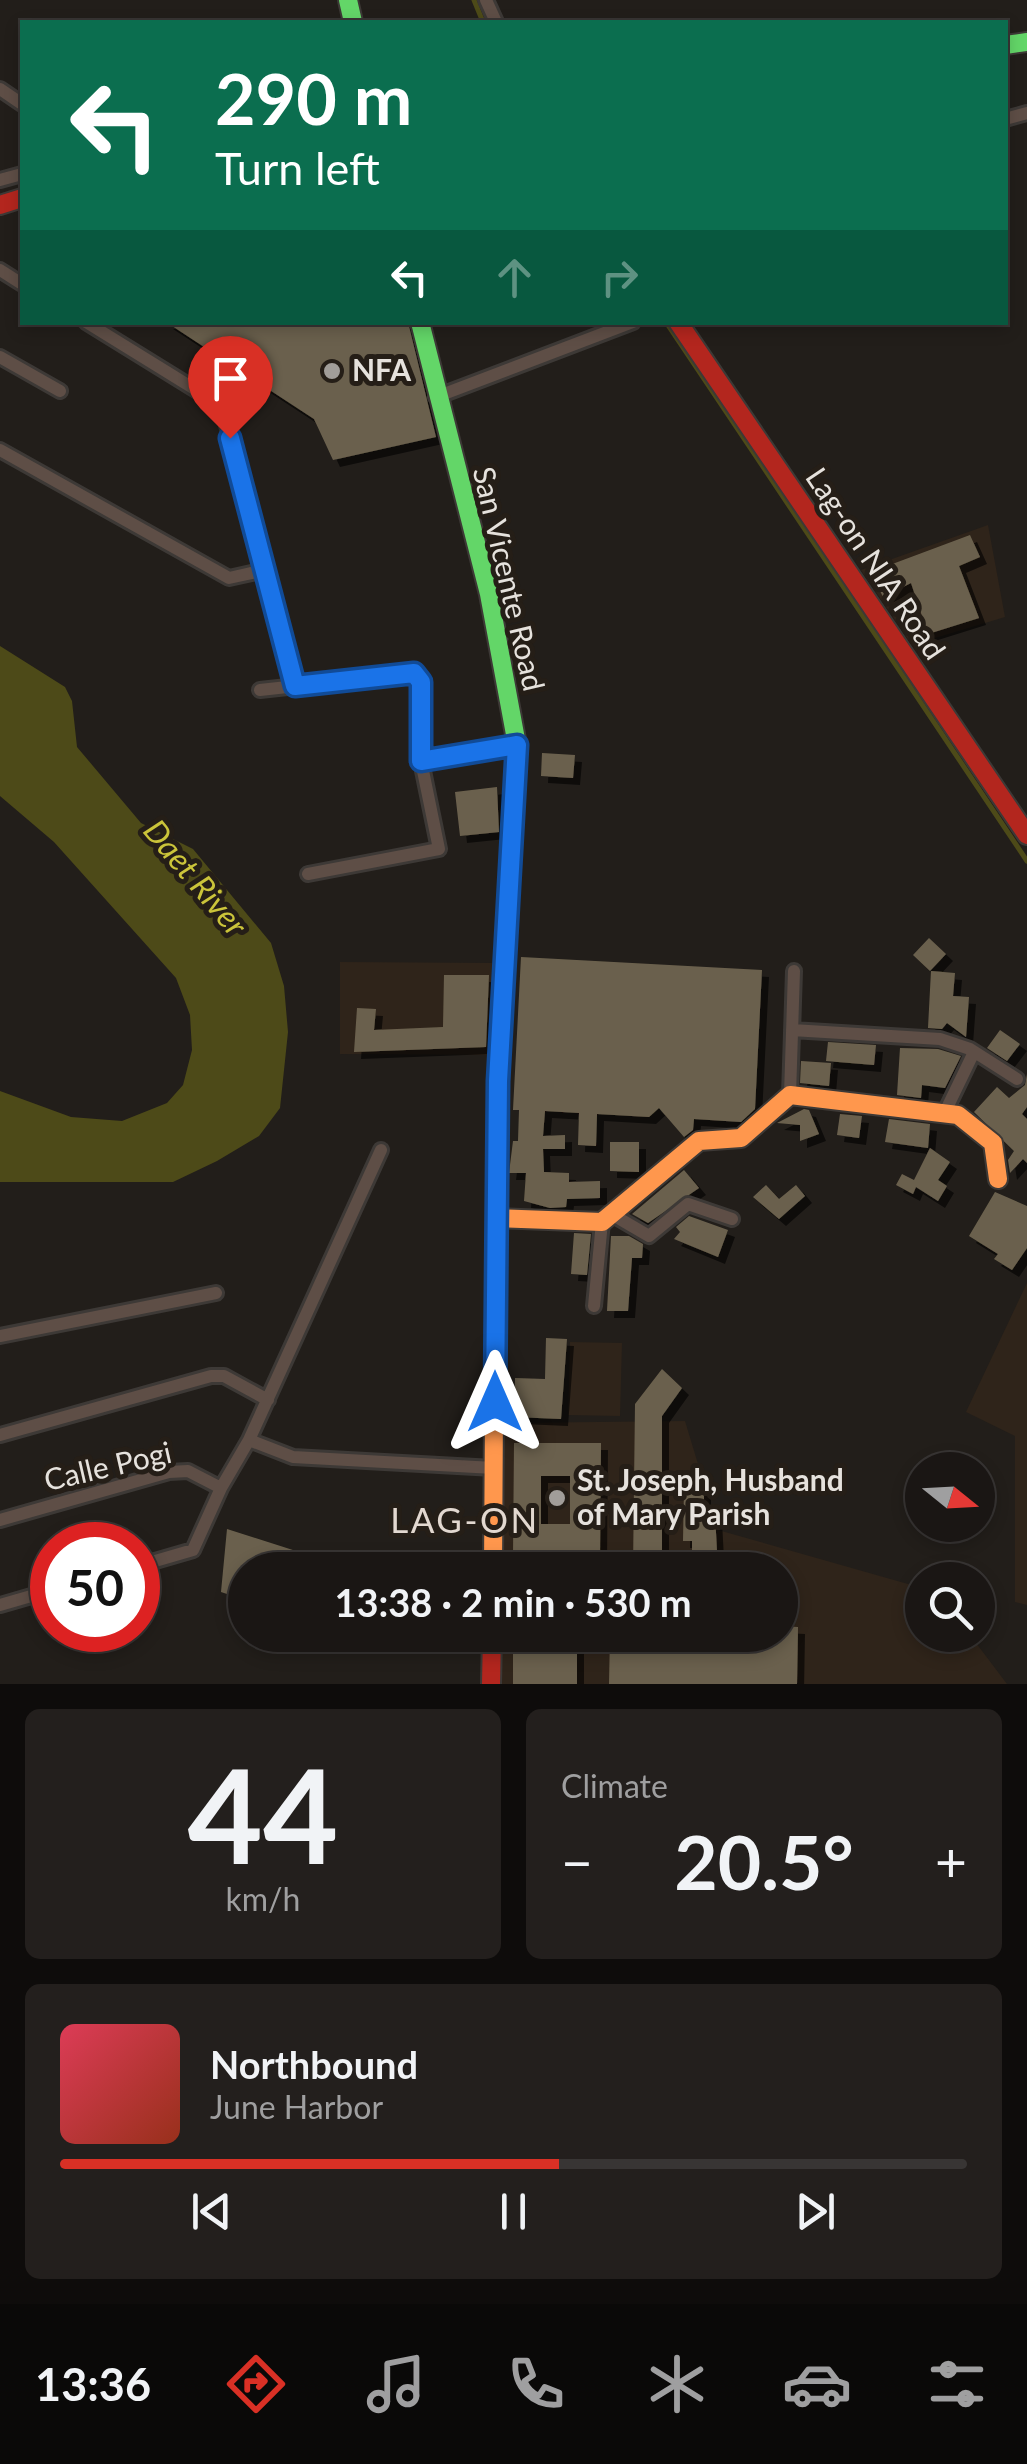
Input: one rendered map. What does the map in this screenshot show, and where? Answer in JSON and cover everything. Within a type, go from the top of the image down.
[{"type":"main road","name":"San Vicente Road","points":[[421,325],[436,398],[489,594],[517,745],[498,1081],[493,1552]]},
{"type":"main road","name":"Lag-on NIA Road","points":[[680,325],[1027,836]]},
{"type":"main road","points":[[496,1218],[607,1218],[704,1138],[741,1138],[790,1095],[958,1115],[993,1143],[998,1180]]},
{"type":"main road","points":[[491,1684],[492,1652]]},
{"type":"street","points":[[91,325],[222,406],[295,686]]},
{"type":"street","points":[[436,398],[625,325]]},
{"type":"street","points":[[0,357],[60,391]]},
{"type":"street","points":[[0,450],[229,578],[264,570]]},
{"type":"street","points":[[260,690],[414,673],[421,682],[421,761],[439,849],[308,874]]},
{"type":"street","points":[[421,761],[517,745]]},
{"type":"street","points":[[790,1095],[794,971]]},
{"type":"street","points":[[792,1030],[940,1039],[974,1052],[1017,1080]]},
{"type":"street","points":[[945,1112],[974,1052]]},
{"type":"street","points":[[160,1560],[193,1550],[268,1400],[381,1150]]},
{"type":"street","points":[[594,1306],[607,1218],[649,1236],[688,1204],[732,1219]]},
{"type":"street","points":[[0,1336],[216,1293]]},
{"type":"street","points":[[0,1435],[211,1376],[224,1376],[268,1400]]},
{"type":"street","points":[[249,1440],[293,1457],[494,1468]]},
{"type":"street","name":"Calle Pogi","points":[[0,1520],[168,1472],[188,1471],[221,1488]]},
{"type":"street","points":[[0,1605],[30,1596]]},
{"type":"shaded area","points":[[988,525],[1005,617],[912,645],[861,570]]},
{"type":"shaded area","points":[[340,962],[492,963],[491,1055],[340,1054]]},
{"type":"shaded area","points":[[1027,1283],[1027,1605],[1015,1602],[1015,1436],[966,1412]]},
{"type":"shaded area","points":[[570,1342],[622,1343],[620,1416],[568,1415]]},
{"type":"shaded area","points":[[685,1421],[718,1530],[795,1552],[502,1552],[501,1423]]},
{"type":"shaded area","points":[[798,1553],[905,1583],[905,1652],[983,1652],[1007,1684],[502,1684],[502,1652],[798,1652]]},
{"type":"water","name":"Daet River","points":[[0,646],[65,687],[72,701],[77,747],[141,823],[193,849],[271,943],[284,986],[288,1032],[280,1108],[259,1136],[173,1182],[0,1182],[0,1091],[71,1117],[122,1121],[167,1103],[183,1085],[192,1050],[190,1015],[176,978],[54,842],[0,796]]},
{"type":"building","name":"NFA","points":[[171,325],[409,325],[436,437],[333,460],[314,419]]},
{"type":"building","points":[[970,535],[980,557],[959,566],[979,618],[928,634],[911,583],[883,597],[871,572]]},
{"type":"building","points":[[542,753],[575,755],[573,778],[541,776]]},
{"type":"building","points":[[497,787],[499,832],[460,836],[455,792]]},
{"type":"building","points":[[929,938],[946,954],[930,971],[913,955]]},
{"type":"building","points":[[521,957],[762,970],[755,1109],[741,1122],[694,1119],[693,1130],[684,1137],[659,1108],[649,1117],[597,1114],[596,1146],[578,1145],[579,1113],[545,1111],[543,1136],[565,1135],[565,1149],[543,1149],[544,1172],[569,1173],[569,1182],[600,1181],[600,1198],[567,1199],[566,1207],[550,1208],[524,1201],[526,1173],[509,1173],[513,1141],[518,1141],[519,1110],[513,1110]]},
{"type":"building","points":[[931,971],[955,973],[953,996],[969,997],[966,1037],[947,1023],[942,1029],[928,1028]]},
{"type":"building","points":[[444,975],[489,975],[486,1047],[354,1052],[357,1008],[376,1009],[374,1030],[443,1027]]},
{"type":"building","points":[[1000,1030],[1020,1044],[1007,1061],[987,1048]]},
{"type":"building","points":[[828,1042],[876,1045],[874,1065],[826,1061]]},
{"type":"building","points":[[900,1048],[938,1049],[961,1056],[945,1088],[922,1085],[921,1098],[897,1095]]},
{"type":"building","points":[[801,1061],[831,1063],[829,1086],[800,1083]]},
{"type":"building","points":[[1027,1074],[1027,1107],[1022,1114],[1027,1119],[1027,1163],[1023,1159],[1010,1173],[1008,1160],[1014,1151],[974,1112],[997,1087],[1009,1098],[1025,1085]]},
{"type":"building","points":[[809,1110],[819,1134],[800,1141],[800,1125],[777,1123]]},
{"type":"building","points":[[840,1114],[862,1116],[859,1138],[837,1135]]},
{"type":"building","points":[[889,1119],[930,1124],[928,1148],[885,1142]]},
{"type":"building","points":[[610,1142],[639,1142],[639,1172],[610,1171]]},
{"type":"building","points":[[930,1148],[950,1162],[938,1180],[947,1186],[938,1201],[916,1187],[913,1194],[896,1185],[902,1174],[914,1180]]},
{"type":"building","points":[[684,1170],[699,1188],[648,1223],[632,1214]]},
{"type":"building","points":[[766,1185],[779,1199],[796,1185],[805,1196],[779,1219],[753,1197]]},
{"type":"building","points":[[995,1192],[1027,1206],[1027,1248],[1012,1270],[994,1259],[998,1254],[969,1236]]},
{"type":"building","points":[[689,1216],[728,1230],[718,1257],[674,1239],[680,1232],[676,1227]]},
{"type":"building","points":[[574,1233],[591,1234],[587,1275],[571,1274]]},
{"type":"building","points":[[611,1236],[629,1236],[643,1244],[642,1258],[632,1258],[628,1311],[607,1311]]},
{"type":"building","points":[[546,1338],[567,1339],[561,1419],[514,1417],[515,1378],[545,1379]]},
{"type":"building","points":[[662,1369],[682,1388],[662,1416],[662,1552],[633,1552],[635,1404]]},
{"type":"building","points":[[514,1443],[601,1443],[600,1552],[513,1552]],"holes":[[[541,1476],[570,1476],[570,1524],[541,1524]]]},
{"type":"building","points":[[684,1488],[704,1489],[704,1514],[715,1514],[717,1552],[692,1552],[692,1541],[683,1541]]},
{"type":"building","points":[[227,1529],[299,1552],[228,1552],[228,1594],[221,1592]]},
{"type":"building","points":[[513,1652],[577,1652],[577,1684],[513,1684]]},
{"type":"building","points":[[610,1652],[798,1652],[797,1684],[609,1684]]},
{"type":"waterway","points":[[474,0],[482,20]]},
{"type":"waterway","points":[[668,325],[1027,861]]},
{"type":"traffic: fast","points":[[348,0],[353,20]]},
{"type":"traffic: fast","points":[[1008,45],[1027,42]]},
{"type":"traffic: fast","points":[[421,325],[489,594],[517,745],[500,1030]]},
{"type":"traffic: slow","points":[[496,1218],[602,1222],[699,1141],[741,1138],[790,1095],[958,1115],[993,1143],[998,1179]]},
{"type":"traffic: slow","points":[[493,1552],[494,1409]]},
{"type":"traffic: jam","points":[[0,205],[20,199]]},
{"type":"traffic: jam","points":[[680,325],[1027,835]]},
{"type":"traffic: jam","points":[[494,1409],[500,1030]]},
{"type":"traffic: jam","points":[[491,1684],[492,1652]]},
{"type":"place","name":"NFA","points":[[332,371]]},
{"type":"place","name":"St. Joseph, Husband of Mary Parish","points":[[557,1498]]},
{"type":"district","name":"LAG-ON","points":[[465,1521]]},
{"type":"route","points":[[230,438],[295,686],[414,673],[421,682],[421,761],[517,745],[498,1081],[495,1402]]}]
